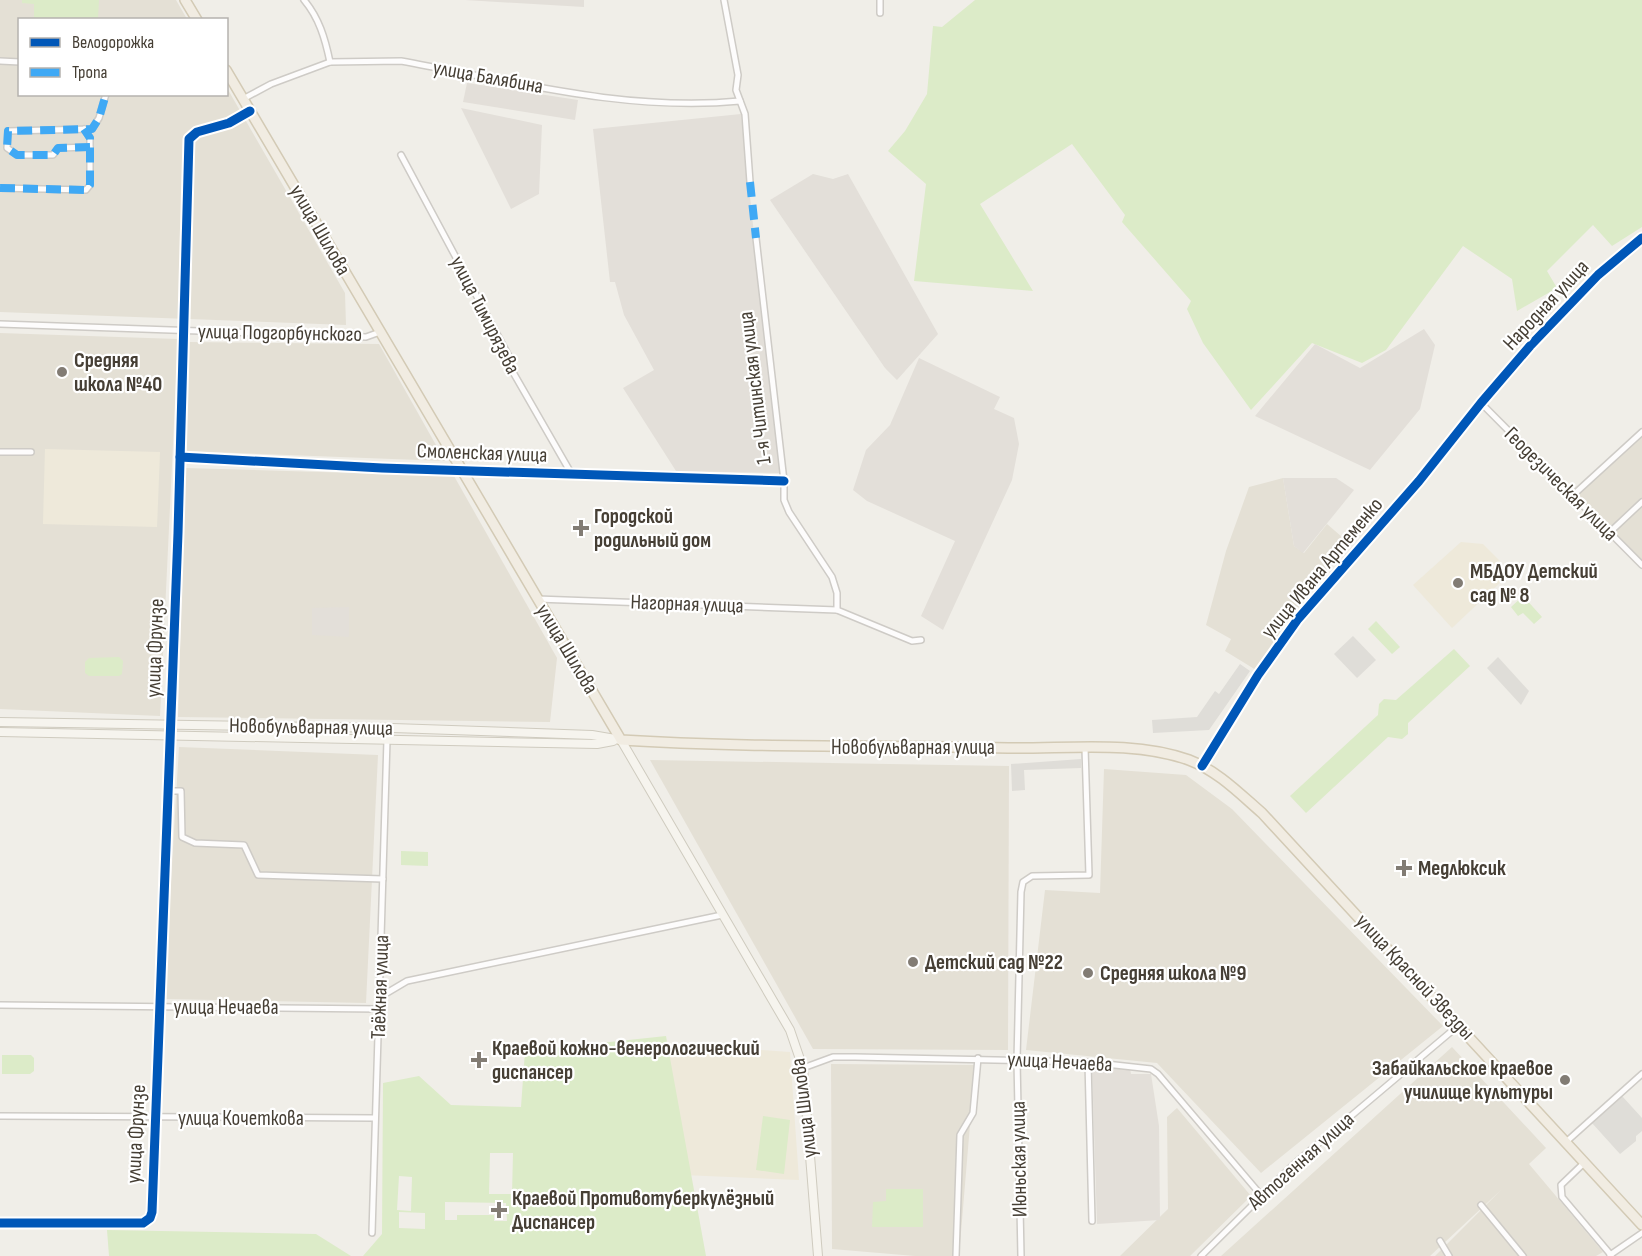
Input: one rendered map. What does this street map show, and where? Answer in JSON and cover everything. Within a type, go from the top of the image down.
[{"type":"main road","points":[[185,0],[196,18]]},
{"type":"main road","name":"улица Шилова","points":[[228,73],[790,1030],[804,1068],[818,1256]]},
{"type":"main road","name":"Новобульварная улица","points":[[0,722],[451,730],[592,735],[621,740],[772,746],[1085,748],[1161,753],[1202,766]]},
{"type":"main road","name":"Новобульварная улица","points":[[0,732],[597,744],[621,740]]},
{"type":"main road","name":"улица Красной Звезды","points":[[1202,766],[1215,773],[1262,813],[1460,1025],[1642,1225]]},
{"type":"street","points":[[304,0],[314,12],[324,35],[330,62]]},
{"type":"street","points":[[724,0],[738,75],[736,90],[745,114],[750,182]]},
{"type":"street","points":[[880,0],[880,14]]},
{"type":"street","name":"улица Балябина","points":[[243,99],[271,84],[330,62],[401,61],[628,101],[692,105],[740,101]]},
{"type":"street","points":[[0,62],[18,62]]},
{"type":"street","points":[[90,147],[58,148],[53,155],[17,154],[8,147],[8,131],[92,129],[99,118],[105,96]]},
{"type":"street","name":"улица Фрунзе","points":[[0,1223],[143,1223],[150,1218],[152,1212],[180,457],[189,140],[196,132],[229,123],[250,111]]},
{"type":"street","points":[[0,188],[86,190],[90,185],[90,147],[84,129]]},
{"type":"street","name":"улица Тимирязева","points":[[401,155],[511,360],[510,367],[571,473]]},
{"type":"street","name":"1-я Читинская улица","points":[[756,238],[784,481],[784,500],[832,576],[837,593],[837,610]]},
{"type":"street","name":"Народная улица","points":[[1481,403],[1598,275],[1642,238]]},
{"type":"street","name":"улица Подгорбунского","points":[[0,324],[366,337],[380,332]]},
{"type":"street","name":"Геодезическая улица","points":[[1481,403],[1571,497],[1642,565]]},
{"type":"street","name":"улица Ивана Артеменко","points":[[1202,766],[1258,675],[1287,633],[1419,481],[1481,403]]},
{"type":"street","points":[[1571,497],[1642,432]]},
{"type":"street","points":[[0,452],[31,452]]},
{"type":"street","name":"Смоленская улица","points":[[180,457],[461,470],[784,481]]},
{"type":"street","points":[[1609,533],[1642,502]]},
{"type":"street","name":"Нагорная улица","points":[[537,599],[837,610]]},
{"type":"street","points":[[837,610],[912,641],[921,640]]},
{"type":"street","name":"Таёжная улица","points":[[372,1233],[387,740]]},
{"type":"street","name":"Июньская улица","points":[[1021,1256],[1017,1060],[1021,892],[1023,882],[1032,876],[1089,875],[1085,748]]},
{"type":"street","points":[[168,791],[181,791],[182,837],[195,843],[244,845],[258,875],[383,879]]},
{"type":"street","points":[[380,998],[407,981],[722,915]]},
{"type":"street","name":"улица Нечаева","points":[[0,1005],[380,1009]]},
{"type":"street","name":"Автогенная улица","points":[[1201,1256],[1261,1196],[1390,1082],[1460,1025]]},
{"type":"street","name":"улица Нечаева","points":[[804,1068],[833,1057],[978,1058],[1140,1066],[1158,1074],[1261,1196]]},
{"type":"street","points":[[956,1256],[960,1135],[973,1113],[978,1058]]},
{"type":"street","points":[[1088,1062],[1092,1221]]},
{"type":"street","points":[[1566,1142],[1642,1074]]},
{"type":"street","name":"улица Кочеткова","points":[[0,1116],[374,1118]]},
{"type":"street","points":[[1584,1163],[1561,1185],[1562,1197],[1610,1255],[1642,1233]]},
{"type":"street","points":[[1481,1205],[1523,1256]]},
{"type":"street","points":[[1440,1241],[1449,1256]]},
{"type":"shaded area","points":[[0,0],[176,0],[186,18],[18,18],[18,96],[228,96],[228,90],[345,293],[346,325],[0,312]]},
{"type":"shaded area","points":[[465,0],[584,0],[584,7]]},
{"type":"shaded area","points":[[467,83],[578,100],[575,120],[463,102]]},
{"type":"shaded area","points":[[461,108],[542,125],[539,194],[511,209]]},
{"type":"shaded area","points":[[741,114],[780,473],[676,471],[623,388],[654,370],[624,315],[615,282],[610,282],[593,129]]},
{"type":"shaded area","points":[[813,174],[833,179],[848,174],[938,334],[897,380],[885,368],[770,200]]},
{"type":"shaded area","points":[[1424,329],[1435,345],[1420,409],[1370,470],[1255,416],[1315,344],[1360,368]]},
{"type":"shaded area","points":[[0,333],[178,339],[160,716],[0,709]]},
{"type":"shaded area","points":[[189,342],[379,344],[445,461],[186,451]]},
{"type":"shaded area","points":[[919,358],[1000,397],[994,409],[1014,418],[1019,444],[1012,480],[943,630],[921,616],[955,541],[867,501],[853,490],[866,450],[890,425]]},
{"type":"shaded area","points":[[1642,432],[1642,565],[1571,497]]},
{"type":"shaded area","points":[[45,449],[160,452],[157,527],[43,524]]},
{"type":"shaded area","points":[[185,468],[454,476],[557,658],[550,722],[178,717]]},
{"type":"shaded area","points":[[1283,478],[1294,546],[1304,553],[1327,524],[1349,543],[1285,624],[1256,670],[1225,651],[1231,639],[1206,625],[1226,551],[1249,487]]},
{"type":"shaded area","points":[[1283,478],[1336,478],[1354,490],[1303,553],[1294,546]]},
{"type":"shaded area","name":"МБДОУ Детский сад № 8","points":[[1461,542],[1483,544],[1500,561],[1493,569],[1503,580],[1452,628],[1413,585]]},
{"type":"shaded area","points":[[349,607],[349,637],[312,635],[312,608]]},
{"type":"shaded area","points":[[1353,636],[1376,660],[1357,678],[1334,654]]},
{"type":"shaded area","points":[[1498,657],[1529,691],[1521,705],[1487,668]]},
{"type":"shaded area","points":[[1240,664],[1250,671],[1209,730],[1153,733],[1152,720],[1197,717],[1215,691],[1219,694]]},
{"type":"shaded area","points":[[179,747],[378,755],[366,1003],[164,999]]},
{"type":"shaded area","points":[[1081,759],[1081,768],[1024,770],[1025,790],[1012,791],[1011,764]]},
{"type":"shaded area","points":[[650,760],[1009,766],[1008,1050],[813,1049]]},
{"type":"shaded area","points":[[1104,769],[1186,775],[1232,809],[1443,1026],[1261,1173],[1157,1063],[1026,1050],[1045,890],[1100,893]]},
{"type":"shaded area","points":[[688,1045],[790,1052],[799,1180],[683,1175],[660,1052],[688,1052]]},
{"type":"shaded area","points":[[1452,1047],[1546,1148],[1529,1164],[1603,1252],[1596,1256],[1435,1256],[1501,1190],[1430,1256],[1221,1256]]},
{"type":"shaded area","points":[[831,1064],[975,1065],[959,1256],[915,1256],[832,1249]]},
{"type":"shaded area","points":[[1092,1067],[1130,1068],[1131,1074],[1151,1074],[1159,1126],[1160,1220],[1097,1224]]},
{"type":"shaded area","points":[[1622,1096],[1642,1118],[1642,1131],[1636,1136],[1636,1141],[1620,1154],[1592,1123]]},
{"type":"shaded area","points":[[1177,1108],[1251,1196],[1190,1256],[1120,1256],[1168,1209],[1167,1117]]},
{"type":"green space","points":[[22,0],[99,0],[98,18],[34,18],[34,4],[22,3]]},
{"type":"green space","points":[[975,0],[1642,0],[1642,227],[1612,246],[1593,225],[1547,271],[1557,288],[1517,311],[1512,279],[1463,246],[1386,350],[1362,363],[1312,343],[1251,410],[1203,343],[1187,309],[1191,301],[1122,222],[1125,215],[1072,144],[980,204],[1033,291],[914,281],[926,184],[888,151],[905,131],[927,94],[933,26],[942,27]]},
{"type":"green space","points":[[1523,596],[1542,617],[1534,624],[1523,613],[1518,616],[1511,607]]},
{"type":"green space","points":[[1376,621],[1400,647],[1392,654],[1368,629]]},
{"type":"green space","points":[[1454,649],[1470,666],[1408,723],[1408,734],[1402,739],[1388,737],[1306,813],[1290,796],[1378,715],[1379,704],[1384,699],[1396,700]]},
{"type":"green space","points":[[119,657],[123,661],[122,674],[119,676],[89,676],[85,673],[85,662],[89,658]]},
{"type":"green space","points":[[401,851],[428,852],[428,866],[401,865]]},
{"type":"green space","points":[[666,1036],[706,1256],[363,1256],[382,1234],[383,1083],[419,1076],[451,1105],[521,1107],[525,1051]],"holes":[[[490,1153],[513,1153],[512,1194],[489,1194]],[[399,1176],[412,1177],[411,1211],[397,1210]],[[445,1202],[506,1203],[507,1221],[494,1221],[494,1215],[457,1215],[457,1220],[445,1220]],[[399,1212],[425,1213],[425,1229],[399,1228]]]},
{"type":"green space","points":[[2,1055],[31,1055],[34,1058],[34,1071],[30,1074],[2,1074]]},
{"type":"green space","points":[[763,1116],[790,1120],[784,1174],[756,1170]]},
{"type":"green space","points":[[886,1189],[923,1189],[923,1227],[872,1227],[873,1202],[886,1201]]},
{"type":"green space","points":[[107,1230],[316,1234],[351,1256],[109,1256]]},
{"type":"marked path","points":[[90,147],[58,148],[53,155],[17,155],[7,148],[8,131],[92,129],[99,118],[105,96]]},
{"type":"marked path","points":[[0,188],[86,190],[90,185],[90,138],[84,129]]},
{"type":"marked path","points":[[750,182],[756,238]]},
{"type":"cycle path","points":[[0,1223],[143,1223],[150,1218],[152,1212],[178,533],[189,139],[197,132],[229,123],[250,111]]},
{"type":"cycle path","points":[[1202,766],[1258,675],[1298,619],[1419,481],[1530,346],[1598,275],[1642,238]]},
{"type":"cycle path","points":[[180,457],[382,468],[784,481]]},
{"type":"place","name":"Средняя школа №40","points":[[62,372]]},
{"type":"place","name":"Городской родильный дом","points":[[581,528]]},
{"type":"place","name":"МБДОУ Детский сад № 8","points":[[1458,583]]},
{"type":"place","name":"Медлюксик","points":[[1404,868]]},
{"type":"place","name":"Детский сад №22","points":[[913,962]]},
{"type":"place","name":"Средняя школа №9","points":[[1088,973]]},
{"type":"place","name":"Краевой кожно-венерологический диспансер","points":[[479,1060]]},
{"type":"place","name":"Забайкальское краевое училище культуры","points":[[1565,1080]]},
{"type":"place","name":"Краевой Противотуберкулёзный Диспансер","points":[[499,1210]]}]
